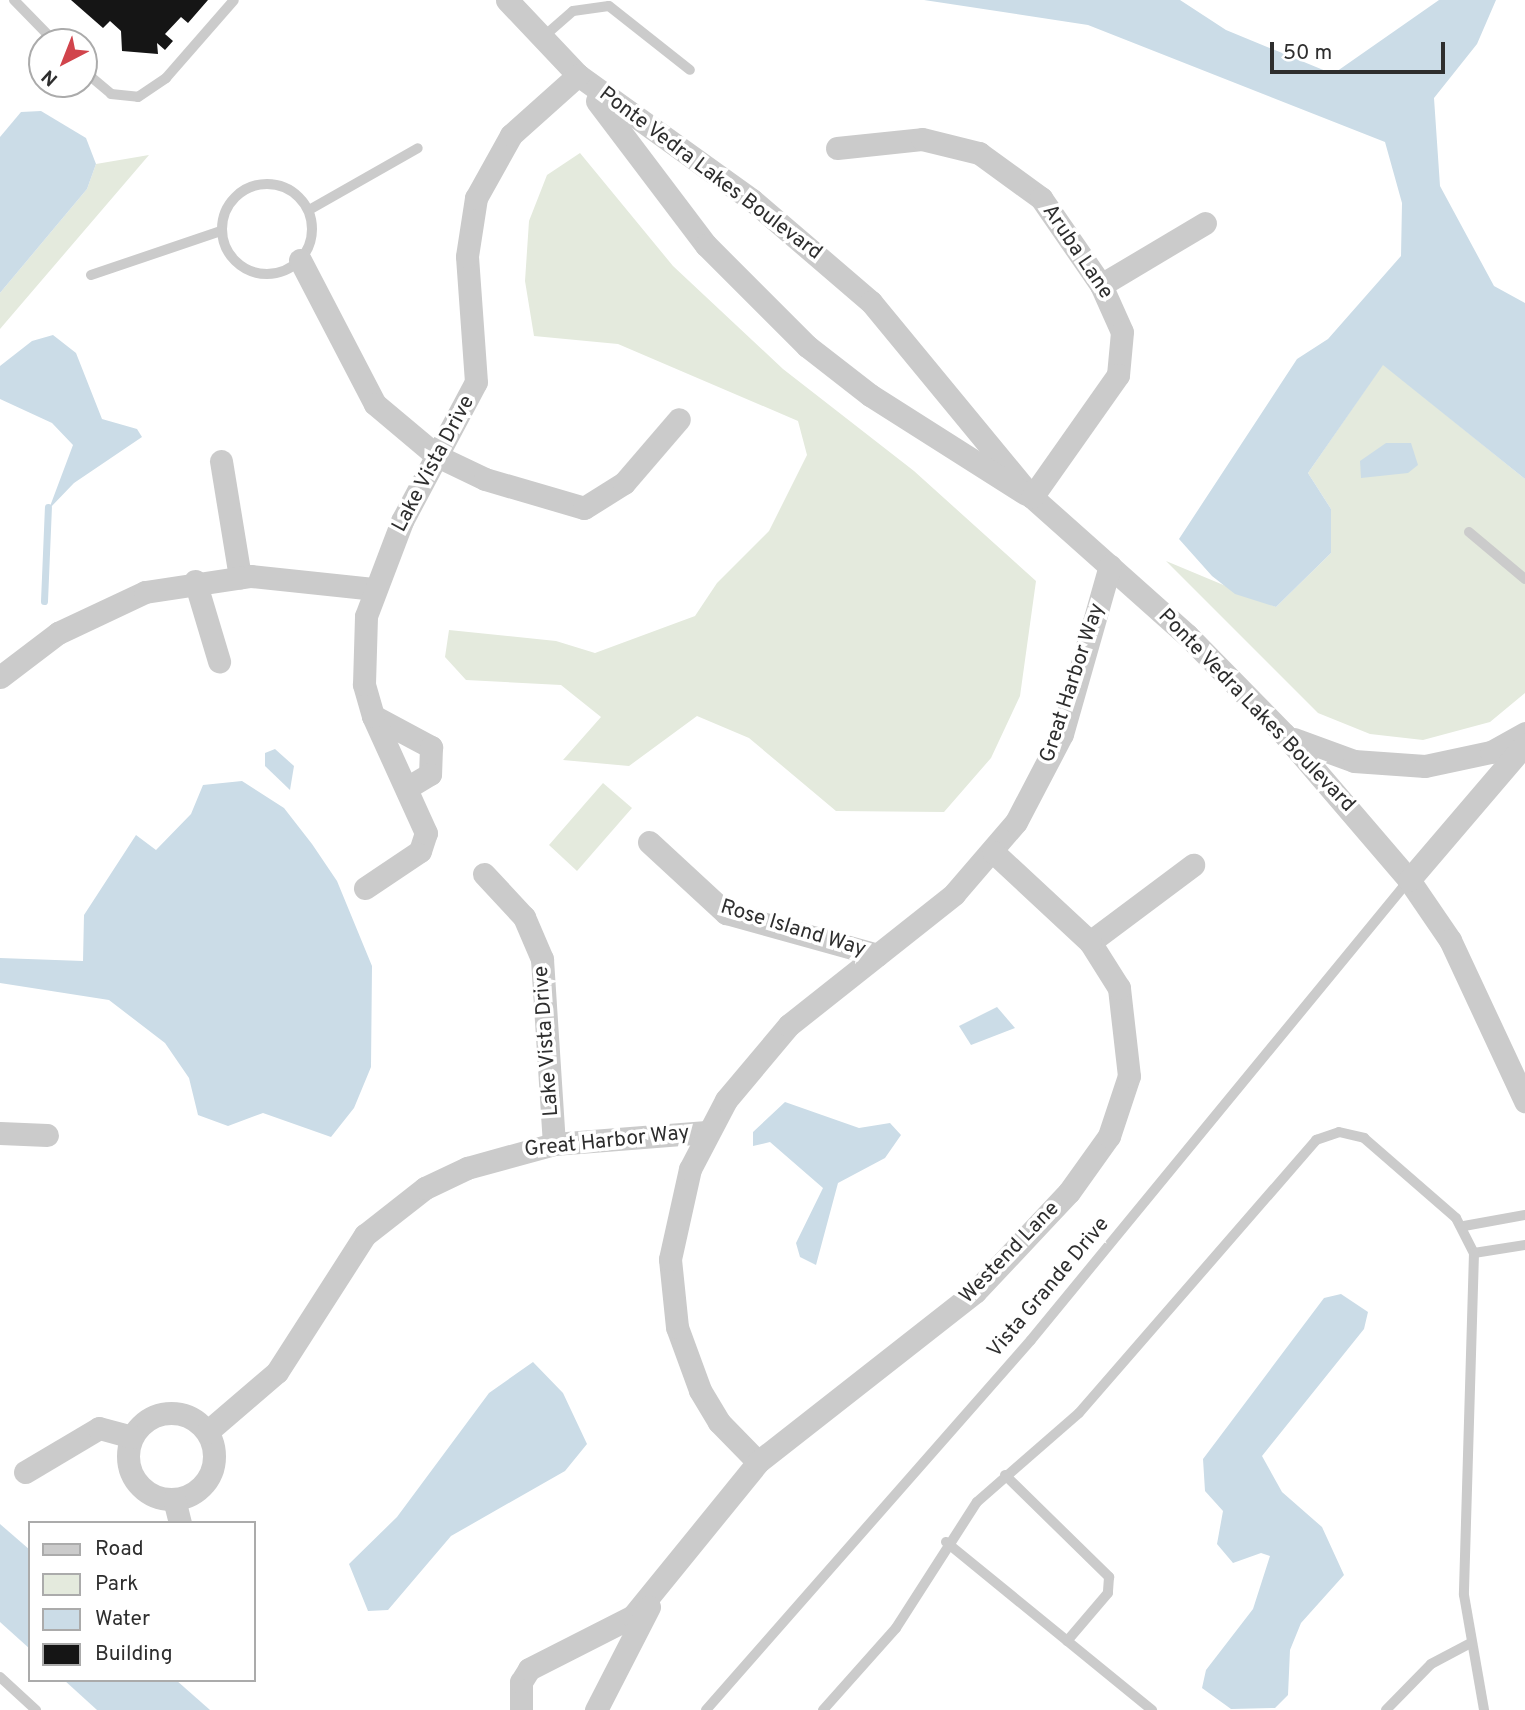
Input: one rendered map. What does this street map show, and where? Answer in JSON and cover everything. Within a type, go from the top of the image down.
[{"type":"street","name":"Ponte Vedra Lakes Boulevard","points":[[507,0],[578,75],[706,245],[757,300],[870,395],[1032,497],[1110,566],[1284,734],[1409,880],[1480,994],[1525,1101]]},
{"type":"street","name":"Ponte Vedra Lakes Boulevard","points":[[578,75],[825,260],[923,359],[1032,497]]},
{"type":"street","name":"Lake Vista Drive","points":[[365,888],[420,851],[426,833],[373,716],[362,650],[375,589],[437,456],[476,382],[467,256],[476,198],[511,135],[578,75]]},
{"type":"street","name":"Aruba Lane","points":[[837,148],[922,139],[979,153],[1041,198],[1101,285],[1122,332],[1118,375],[1032,497]]},
{"type":"street","points":[[1101,285],[1205,223]]},
{"type":"street","points":[[300,260],[375,404],[437,456],[534,498],[584,508],[624,483],[679,419]]},
{"type":"street","points":[[221,461],[240,576]]},
{"type":"street","name":"Great Harbor Way","points":[[207,1432],[277,1372],[341,1265],[398,1206],[467,1168],[554,1144],[707,1132],[750,1068],[789,1025],[954,894],[993,852],[1035,790],[1062,734],[1110,566]]},
{"type":"street","points":[[0,677],[58,632],[102,610],[195,581],[240,576],[375,589]]},
{"type":"street","points":[[195,581],[219,661]]},
{"type":"street","points":[[373,716],[431,747],[430,774],[407,788]]},
{"type":"street","points":[[1284,734],[1353,761],[1425,766],[1491,752],[1525,733]]},
{"type":"street","points":[[1409,880],[1525,744]]},
{"type":"street","name":"Rose Island Way","points":[[649,842],[704,899],[726,913],[877,955]]},
{"type":"street","name":"Westend Lane","points":[[657,1592],[758,1462],[975,1292],[1101,1149],[1122,1105],[1129,1048],[1119,988],[1090,942],[993,852]]},
{"type":"street","points":[[1090,942],[1193,865]]},
{"type":"street","name":"Lake Vista Drive","points":[[484,874],[524,917],[542,959],[554,1144]]},
{"type":"street","points":[[707,1132],[673,1226],[671,1293],[700,1390],[719,1422],[758,1462]]},
{"type":"street","points":[[0,1133],[47,1135]]},
{"type":"street","points":[[168,1413],[196,1421],[207,1432],[211,1472],[202,1486],[174,1499],[137,1483],[130,1468],[132,1437],[153,1417],[168,1413]]},
{"type":"street","points":[[25,1472],[92,1430],[114,1429],[132,1437]]},
{"type":"street","points":[[174,1499],[180,1521]]},
{"type":"street","points":[[521,1710],[521,1682],[529,1669],[606,1634],[657,1592]]},
{"type":"street","points":[[596,1710],[657,1592]]},
{"type":"lane","points":[[14,0],[41,28]]},
{"type":"lane","points":[[98,83],[111,94],[138,97],[166,78],[234,0]]},
{"type":"lane","points":[[542,38],[573,11],[609,6],[690,70]]},
{"type":"lane","points":[[309,210],[418,148]]},
{"type":"lane","points":[[269,183],[293,191],[309,210],[313,227],[300,260],[262,274],[242,266],[221,231],[227,206],[245,188],[269,183]]},
{"type":"lane","points":[[92,275],[221,231]]},
{"type":"lane","points":[[1469,532],[1525,579]]},
{"type":"lane","name":"Vista Grande Drive","points":[[706,1710],[1031,1340],[1409,880]]},
{"type":"lane","points":[[823,1710],[896,1628],[946,1542],[1005,1475],[1079,1413],[1327,1134],[1364,1138],[1464,1226],[1474,1253],[1464,1508],[1469,1644],[1484,1710]]},
{"type":"lane","points":[[1464,1226],[1525,1215]]},
{"type":"lane","points":[[1474,1253],[1525,1245]]},
{"type":"lane","points":[[1005,1475],[1109,1577],[1108,1593],[1068,1641]]},
{"type":"lane","points":[[946,1542],[1152,1710]]},
{"type":"lane","points":[[1386,1710],[1431,1664],[1469,1644]]},
{"type":"lane","points":[[0,1678],[36,1710]]},
{"type":"green space","points":[[580,153],[673,266],[783,369],[914,471],[1036,581],[1020,696],[991,758],[944,812],[836,811],[749,738],[697,716],[629,766],[563,760],[601,717],[561,685],[466,680],[445,657],[449,630],[556,641],[595,653],[695,616],[717,583],[769,531],[807,455],[798,421],[618,344],[534,336],[525,281],[529,221],[547,175]]},
{"type":"green space","points":[[149,155],[0,329],[0,293],[87,189],[96,164]]},
{"type":"green space","points":[[1383,364],[1525,479],[1525,693],[1490,722],[1423,740],[1370,734],[1318,713],[1166,561],[1276,607],[1331,553],[1331,509],[1308,473]]},
{"type":"green space","points":[[603,783],[632,808],[577,871],[549,845]]},
{"type":"water","points":[[924,0],[1180,0],[1226,30],[1333,74],[1439,0],[1496,0],[1477,44],[1434,98],[1440,186],[1494,286],[1525,303],[1525,479],[1383,365],[1308,473],[1331,509],[1331,553],[1276,607],[1235,594],[1212,576],[1179,539],[1297,359],[1328,339],[1401,256],[1402,203],[1385,142],[1088,25]]},
{"type":"water","points":[[41,111],[86,138],[96,164],[87,189],[0,293],[0,137],[21,112]]},
{"type":"water","points":[[53,335],[76,353],[102,419],[137,429],[142,437],[74,483],[49,509],[73,445],[52,423],[0,399],[0,366],[32,341]]},
{"type":"water","points":[[1386,443],[1411,443],[1418,465],[1408,473],[1361,478],[1360,461]]},
{"type":"water","points":[[275,749],[294,766],[290,790],[265,766],[265,753]]},
{"type":"water","points":[[242,781],[284,808],[312,844],[337,881],[372,966],[371,1067],[354,1108],[331,1137],[263,1113],[228,1126],[198,1115],[189,1078],[165,1043],[109,1000],[0,983],[0,958],[83,961],[84,915],[136,835],[156,850],[191,814],[203,785]]},
{"type":"water","points":[[997,1007],[1015,1028],[971,1045],[959,1026]]},
{"type":"water","points":[[785,1102],[859,1128],[890,1123],[901,1135],[885,1158],[838,1183],[816,1265],[800,1257],[796,1243],[823,1188],[770,1142],[753,1146],[753,1132]]},
{"type":"water","points":[[1341,1294],[1368,1312],[1364,1329],[1262,1456],[1282,1492],[1322,1527],[1344,1575],[1301,1623],[1290,1650],[1288,1695],[1275,1708],[1231,1709],[1202,1688],[1206,1670],[1253,1609],[1270,1556],[1261,1553],[1233,1563],[1217,1544],[1223,1511],[1205,1491],[1203,1459],[1324,1298]]},
{"type":"water","points":[[533,1362],[563,1393],[587,1444],[565,1471],[451,1536],[388,1610],[368,1611],[349,1564],[397,1517],[489,1393]]},
{"type":"water","points":[[0,1524],[28,1548],[28,1647],[0,1622]]},
{"type":"water","points":[[66,1682],[178,1682],[210,1710],[97,1710]]},
{"type":"building","points":[[71,0],[208,0],[188,23],[181,17],[165,34],[173,41],[165,50],[157,43],[158,54],[122,51],[121,31],[110,21],[103,28]]},
{"type":"waterway","points":[[44,601],[48,507]]}]
